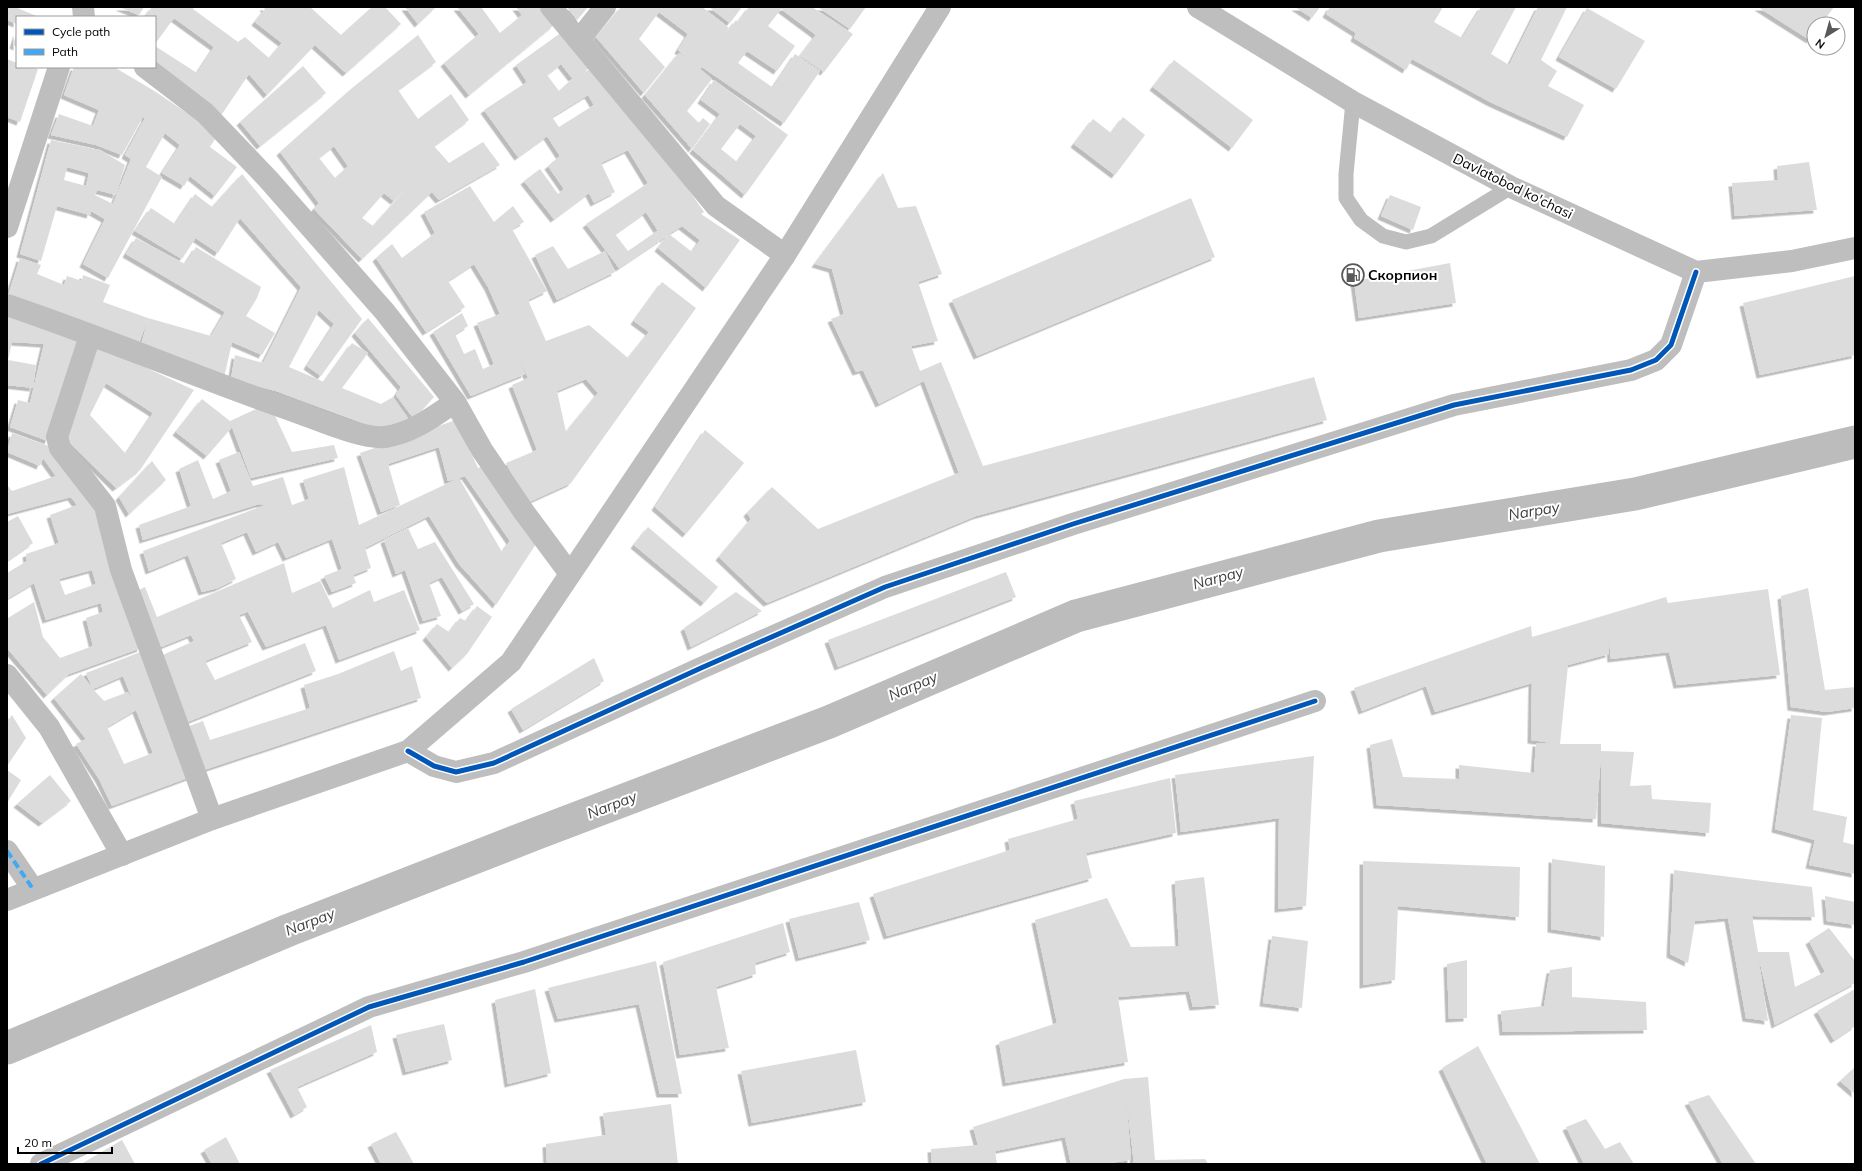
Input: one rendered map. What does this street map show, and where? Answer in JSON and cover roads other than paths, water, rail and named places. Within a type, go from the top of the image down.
[{"type":"street","points":[[551,7],[716,206],[785,255]]},
{"type":"street","points":[[579,40],[605,7]]},
{"type":"street","points":[[7,900],[212,819],[408,751],[511,662],[785,255],[940,7]]},
{"type":"street","name":"Davlatobod ko'chasi","points":[[1198,7],[1353,102],[1511,187],[1696,272]]},
{"type":"street","points":[[7,227],[15,175],[59,68]]},
{"type":"street","points":[[146,68],[205,113],[268,179],[385,312],[455,402],[482,450],[524,512],[570,574]]},
{"type":"street","points":[[408,751],[434,766],[456,772],[494,763],[701,668],[885,587],[1073,524],[1454,405],[1631,370],[1656,360],[1671,345],[1696,272],[1792,261],[1855,248]]},
{"type":"street","points":[[7,305],[62,324],[220,386],[355,433],[384,437],[414,429],[455,402]]},
{"type":"street","points":[[90,336],[57,437],[60,448],[105,506],[121,570],[212,819]]},
{"type":"street","points":[[7,675],[49,727],[122,854]]},
{"type":"street","points":[[41,1164],[369,1007],[524,962],[1314,701]]},
{"type":"street","points":[[7,851],[33,889]]},
{"type":"lane","points":[[1353,102],[1346,174],[1346,198],[1361,220],[1383,236],[1406,242],[1431,236],[1511,187]]},
{"type":"waterway","name":"Narpay","points":[[7,1048],[289,930],[829,722],[1076,616],[1379,536],[1635,494],[1855,442]]},
{"type":"place","name":"Скорпион","points":[[1353,275]]}]
